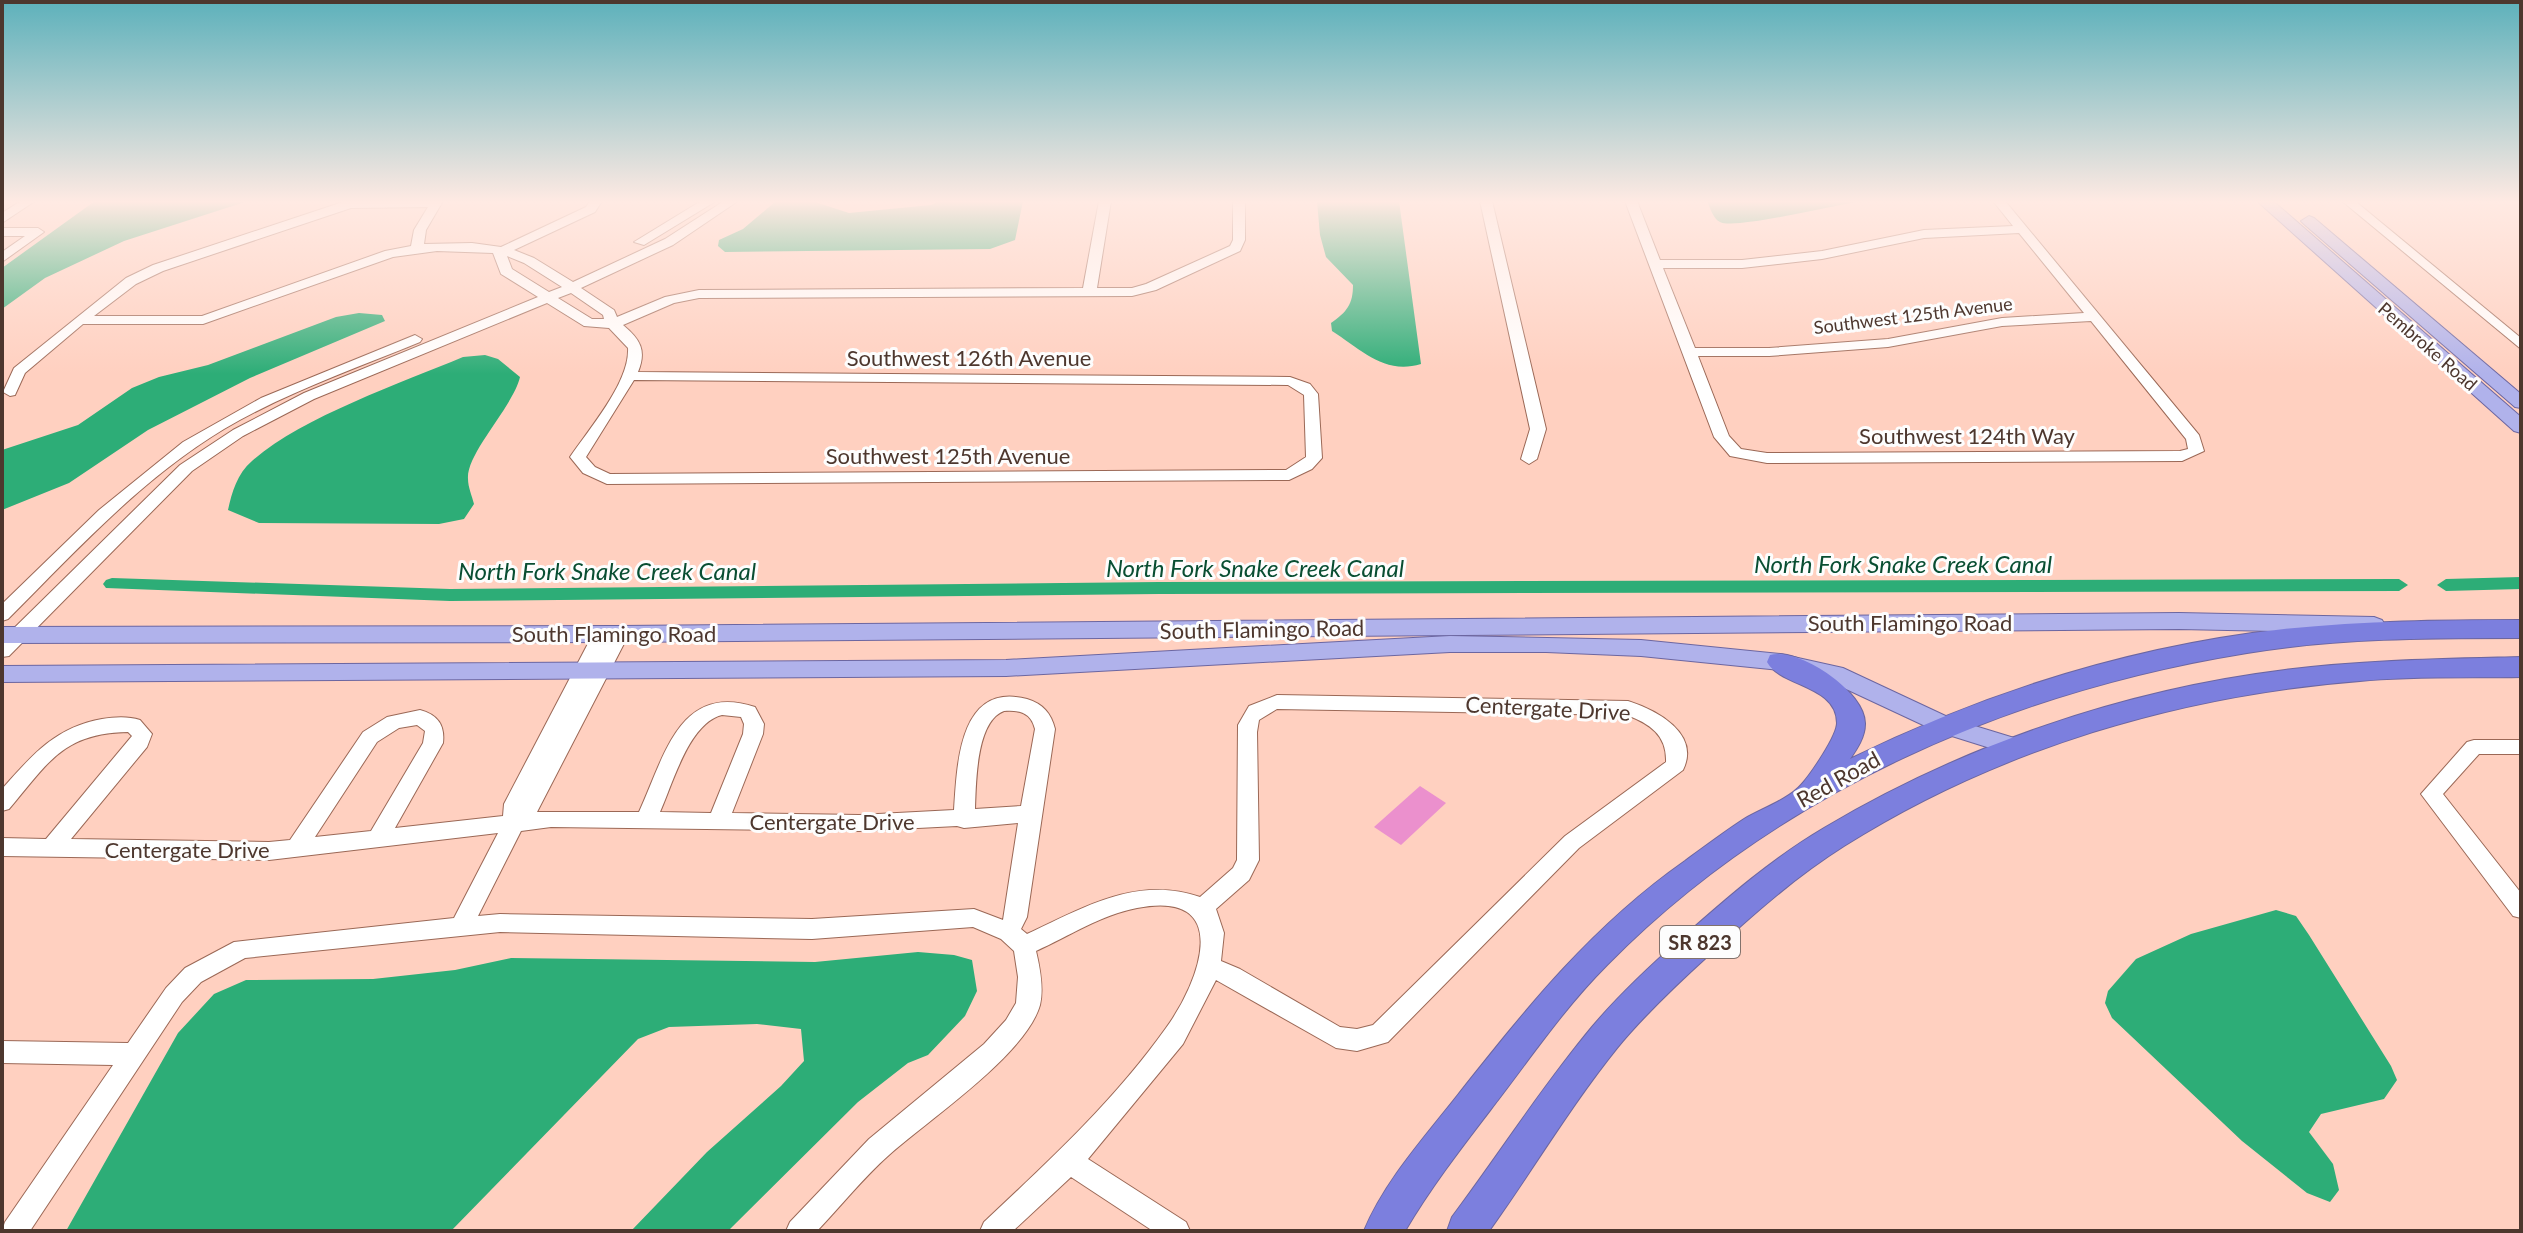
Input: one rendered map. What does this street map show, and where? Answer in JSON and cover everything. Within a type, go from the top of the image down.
[{"type":"highway","name":"South Flamingo Road","points":[[2463,628],[2521,629]]},
{"type":"highway","name":"Red Road","points":[[1383,1231],[1409,1186],[1540,1016],[1602,949],[1691,872],[1813,792],[1873,758],[1944,725],[2082,678],[2234,645],[2323,634],[2463,628]]},
{"type":"highway","points":[[1780,662],[1815,679],[1838,695],[1852,717],[1850,736],[1839,755],[1824,770],[1813,792]]},
{"type":"highway","name":"SR 823","points":[[1466,1231],[1605,1037],[1666,973],[1740,906],[1832,838],[1919,790],[2015,747],[2116,714],[2235,688],[2361,671],[2521,667]]},
{"type":"main road","name":"Pembroke Road","points":[[2328,259],[2521,427]]},
{"type":"main road","name":"Pembroke Road","points":[[2352,259],[2521,403]]},
{"type":"main road","name":"South Flamingo Road","points":[[11,635],[611,634],[2164,621],[2463,628]]},
{"type":"main road","name":"South Flamingo Road","points":[[2,674],[591,673],[1006,668],[1450,644],[1641,648],[1780,662],[1835,674],[1944,725],[2015,747]]},
{"type":"street","points":[[10,392],[19,371],[131,281],[186,259]]},
{"type":"street","points":[[80,320],[203,320],[377,259]]},
{"type":"street","points":[[501,259],[506,271],[589,323],[613,324],[670,300],[699,294],[1132,292],[1151,287],[1212,259]]},
{"type":"street","points":[[523,259],[609,313],[613,324],[630,338],[636,351],[631,376]]},
{"type":"street","points":[[564,284],[612,259]]},
{"type":"street","points":[[2,651],[11,635],[186,468],[238,433],[309,396],[628,259]]},
{"type":"street","points":[[1089,293],[1095,259]]},
{"type":"street","points":[[1499,259],[1538,429],[1529,459]]},
{"type":"street","points":[[1654,259],[1687,352]]},
{"type":"street","points":[[1656,264],[1742,264],[1791,259]]},
{"type":"street","points":[[2047,259],[2095,317]]},
{"type":"street","points":[[2417,259],[2521,345]]},
{"type":"street","points":[[2351,279],[2376,279]]},
{"type":"street","points":[[2,615],[108,511],[162,465],[219,427],[296,387],[542,294]]},
{"type":"street","name":"Southwest 125th Avenue","points":[[1687,352],[1769,352],[1888,343],[2002,322],[2095,317]]},
{"type":"street","name":"Southwest 124th Way","points":[[1687,352],[1722,437],[1736,453],[1767,458],[2182,456],[2196,451],[2194,438],[2095,317]]},
{"type":"street","name":"Southwest 125th Avenue","points":[[631,376],[578,457],[589,470],[607,479],[1289,475],[1306,466]]},
{"type":"street","name":"Southwest 126th Avenue","points":[[631,376],[1290,381],[1305,387],[1311,394],[1314,458],[1306,466]]},
{"type":"street","points":[[461,927],[513,825],[532,804],[546,761],[611,634]]},
{"type":"street","name":"Centergate Drive","points":[[1202,908],[1241,874],[1248,860],[1247,732],[1248,718],[1257,708],[1277,702],[1293,702],[1628,708],[1646,714],[1667,728],[1678,747],[1676,765],[1572,842],[1380,1034],[1357,1040],[1336,1037],[1232,976],[1210,967]]},
{"type":"street","points":[[799,1231],[878,1148],[993,1052],[1014,1028],[1028,1005],[1030,977],[1016,939],[1016,917],[1044,719],[1036,710],[1009,704],[993,707],[983,715],[976,730],[964,820]]},
{"type":"street","points":[[646,820],[687,729],[695,719],[721,707],[737,707],[748,712],[754,724],[753,734],[718,821]]},
{"type":"street","points":[[296,848],[370,737],[394,722],[420,717],[435,728],[433,743],[377,840]]},
{"type":"street","name":"Centergate Drive","points":[[2,803],[58,740],[92,726],[133,725],[142,734],[140,742],[51,848]]},
{"type":"street","points":[[2521,747],[2474,747],[2431,794],[2521,909]]},
{"type":"street","name":"Centergate Drive","points":[[2,847],[269,851],[551,819],[859,823],[964,820],[1030,814]]},
{"type":"street","points":[[14,1231],[174,995],[193,975],[242,949],[500,923],[812,929],[974,918],[1016,939],[1138,899],[1186,899],[1202,908],[1209,918],[1213,937],[1210,967],[1199,998],[1178,1032],[1086,1143],[993,1231]]},
{"type":"street","points":[[2,1052],[134,1054]]},
{"type":"street","points":[[1068,1160],[1177,1231]]},
{"type":"shaded area","points":[[15,259],[87,259],[45,278],[2,309],[2,268]]},
{"type":"shaded area","points":[[1327,259],[1407,259],[1421,364],[1408,367],[1384,363],[1332,331],[1331,323],[1350,302],[1353,285]]},
{"type":"shaded area","points":[[359,313],[382,315],[385,321],[250,378],[148,430],[69,483],[2,510],[2,450],[78,425],[132,388],[159,377],[208,365],[336,317]]},
{"type":"shaded area","points":[[485,355],[498,359],[520,377],[509,402],[469,468],[468,482],[474,504],[464,519],[439,524],[259,523],[228,510],[236,484],[247,466],[296,430],[463,357]]},
{"type":"shaded area","points":[[1420,786],[1446,803],[1401,845],[1374,827]]},
{"type":"shaded area","points":[[2276,910],[2296,916],[2397,1080],[2384,1099],[2321,1114],[2309,1132],[2333,1164],[2339,1190],[2330,1202],[2307,1193],[2242,1141],[2112,1018],[2105,1003],[2108,991],[2136,959],[2191,934]]},
{"type":"shaded area","points":[[918,952],[972,960],[977,991],[965,1016],[928,1055],[908,1063],[858,1102],[728,1231],[631,1231],[707,1152],[781,1086],[804,1061],[801,1029],[757,1024],[669,1027],[638,1039],[451,1231],[66,1231],[178,1033],[214,994],[246,980],[373,979],[455,970],[511,958],[815,962]]},
{"type":"waterway","name":"North Fork Snake Creek Canal","points":[[2446,585],[2521,583]]},
{"type":"waterway","name":"North Fork Snake Creek Canal","points":[[112,584],[450,595],[1159,588],[2399,585]]}]
